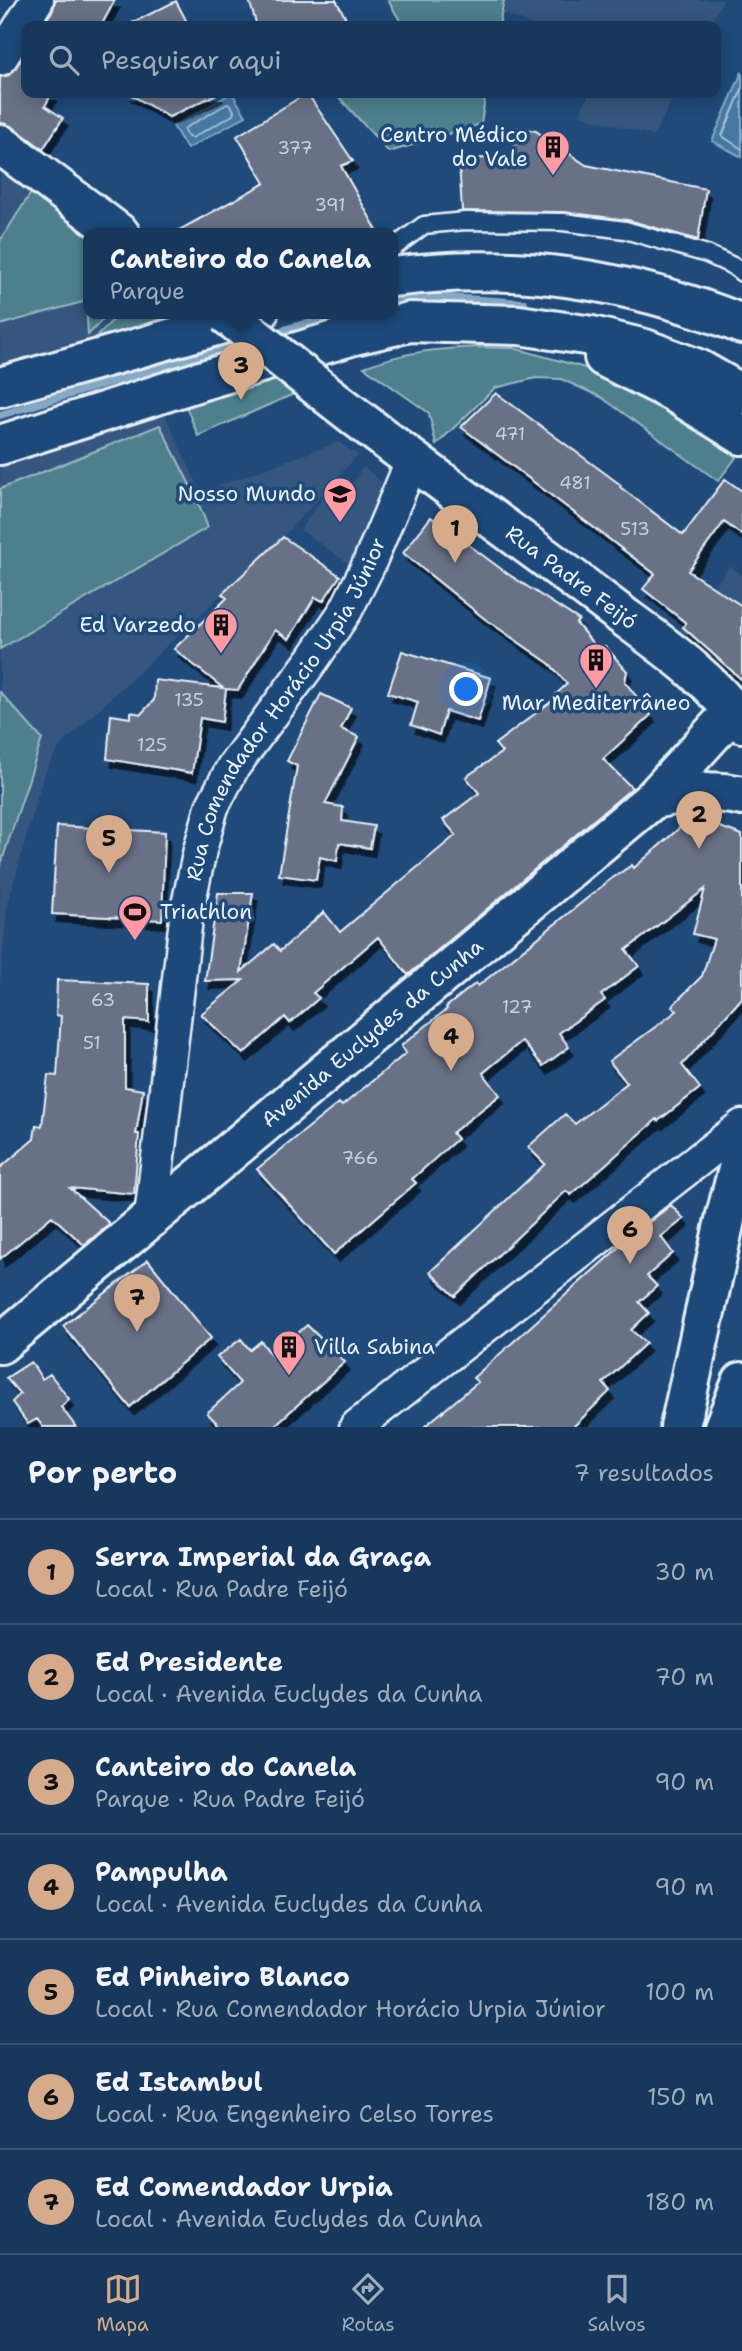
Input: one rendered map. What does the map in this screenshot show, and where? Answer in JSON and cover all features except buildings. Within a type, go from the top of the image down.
[{"type":"main road","points":[[0,144],[112,228]]},
{"type":"main road","points":[[398,277],[454,271],[519,271],[576,277],[642,292],[742,324]]},
{"type":"main road","points":[[576,277],[742,348]]},
{"type":"main road","name":"Rua Padre Feijó","points":[[232,319],[360,422],[413,459],[706,681],[738,717]]},
{"type":"main road","points":[[0,387],[240,319]]},
{"type":"main road","points":[[0,445],[200,381],[354,335],[410,322],[531,327],[592,336],[645,349],[698,369],[742,394]]},
{"type":"main road","points":[[531,327],[609,359],[672,391],[742,435]]},
{"type":"main road","name":"Avenida Euclydes da Cunha","points":[[0,1344],[653,799],[738,717]]},
{"type":"main road","points":[[653,799],[715,791],[742,796]]},
{"type":"main road","points":[[680,1427],[742,1154]]},
{"type":"main road","points":[[724,1427],[742,1382]]},
{"type":"street","points":[[24,21],[37,0]]},
{"type":"street","points":[[0,59],[21,26]]},
{"type":"street","name":"Rua Comendador Horácio Urpia Júnior","points":[[152,1217],[187,910],[212,807],[233,767],[346,610],[368,566],[413,459]]},
{"type":"street","points":[[356,1427],[742,1126]]},
{"type":"lane","points":[[398,244],[424,225],[465,221],[563,222],[625,230],[707,254],[742,273]]},
{"type":"shaded area","points":[[504,0],[723,0],[712,21],[522,21],[501,13]]},
{"type":"shaded area","points":[[587,98],[673,98],[653,136],[579,115]]},
{"type":"shaded area","points":[[0,149],[83,228],[83,319],[201,319],[0,378]]},
{"type":"shaded area","points":[[162,409],[201,492],[338,442],[358,455],[283,537],[59,747],[43,777],[7,907],[0,988],[0,464]]},
{"type":"shaded area","name":"Nosso Mundo","points":[[363,467],[384,484],[379,518],[355,568],[300,530],[330,487],[344,495]]},
{"type":"shaded area","points":[[730,566],[742,575],[742,636],[717,666],[677,633]]},
{"type":"green space","points":[[388,0],[504,0],[500,21],[400,21]]},
{"type":"green space","points":[[340,98],[485,98],[481,124],[389,152]]},
{"type":"green space","points":[[36,185],[83,228],[83,302],[0,325],[0,241]]},
{"type":"green space","points":[[87,319],[103,319],[88,335]]},
{"type":"green space","points":[[114,319],[190,319],[92,341]]},
{"type":"green space","points":[[478,347],[514,348],[596,371],[697,417],[739,454],[718,481],[601,397],[561,379],[536,378],[495,388],[436,445],[429,413],[364,367],[420,352]]},
{"type":"green space","points":[[276,367],[296,393],[198,436],[186,406]]},
{"type":"green space","points":[[160,425],[208,527],[0,649],[0,489]]},
{"type":"green space","points":[[0,692],[42,739],[0,867]]},
{"type":"water","points":[[742,72],[742,157],[712,141]]},
{"type":"water","points":[[223,98],[235,98],[246,116],[187,149],[173,126]]},
{"type":"waterway","points":[[398,300],[419,296],[524,303]]},
{"type":"waterway","points":[[271,334],[320,319]]},
{"type":"waterway","points":[[0,415],[242,343]]},
{"type":"place","name":"Centro Médico do Vale","points":[[553,177]]},
{"type":"place","name":"Canteiro do Canela","points":[[241,400]]},
{"type":"place","name":"Nosso Mundo","points":[[340,524]]},
{"type":"place","name":"Serra Imperial da Graça","points":[[455,563]]},
{"type":"place","name":"Ed Varzedo","points":[[221,655]]},
{"type":"place","name":"Mar Mediterrâneo","points":[[596,690]]},
{"type":"place","name":"Ed Presidente","points":[[699,849]]},
{"type":"place","name":"Ed Pinheiro Blanco","points":[[109,873]]},
{"type":"place","name":"Triathlon","points":[[135,942]]},
{"type":"place","name":"Pampulha","points":[[451,1071]]},
{"type":"place","name":"Ed Istambul","points":[[630,1264]]},
{"type":"place","name":"Ed Comendador Urpia","points":[[137,1332]]},
{"type":"place","name":"Villa Sabina","points":[[289,1377]]}]
